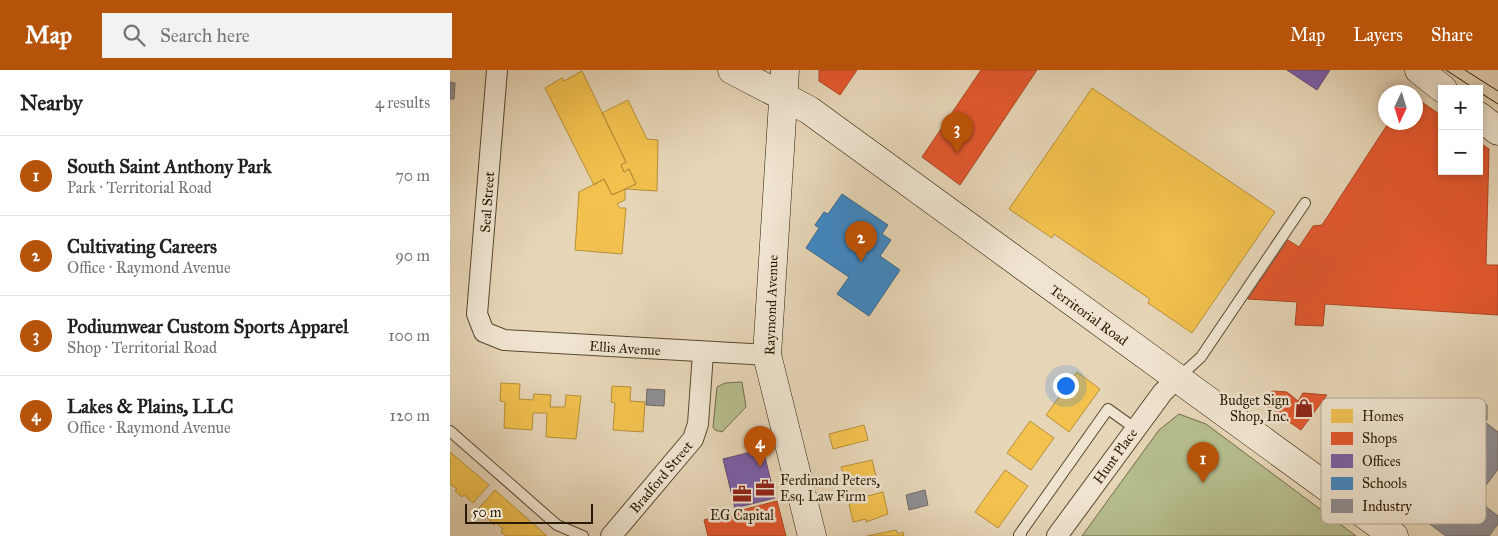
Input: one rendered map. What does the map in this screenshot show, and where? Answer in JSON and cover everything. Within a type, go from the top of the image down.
[{"type":"street","name":"Seal Street","points":[[484,332],[477,314],[497,70]]},
{"type":"street","name":"Territorial Road","points":[[732,70],[784,83],[809,110],[1321,483]]},
{"type":"street","points":[[1419,70],[1438,85]]},
{"type":"street","name":"Raymond Avenue","points":[[784,83],[767,356],[812,536]]},
{"type":"street","points":[[1483,119],[1498,131]]},
{"type":"street","name":"Ellis Avenue","points":[[484,332],[504,340],[767,356]]},
{"type":"street","name":"Bradford Street","points":[[610,536],[694,439],[698,424],[702,353]]},
{"type":"street","name":"Hunt Place","points":[[1057,536],[1163,392],[1177,379]]},
{"type":"street","name":"Territorial Road","points":[[1377,524],[1394,536]]},
{"type":"lane","points":[[1177,379],[1200,356],[1305,204]]},
{"type":"lane","points":[[1020,536],[1019,534],[1108,408],[1136,429]]},
{"type":"lane","points":[[450,431],[558,525],[583,536]]},
{"type":"green space","points":[[742,382],[746,407],[722,432],[715,430],[713,427],[717,387],[725,383]]},
{"type":"green space","points":[[1179,414],[1206,424],[1321,510],[1321,524],[1340,524],[1356,536],[1082,536],[1159,430]]},
{"type":"building: Homes","points":[[582,71],[626,162],[621,165],[624,172],[629,169],[636,184],[612,195],[604,179],[594,185],[545,88],[562,78],[564,81]]},
{"type":"building: Homes","points":[[1092,88],[1275,212],[1192,333],[1148,303],[1150,299],[1054,234],[1052,238],[1009,209]]},
{"type":"building: Homes","points":[[628,100],[647,139],[658,140],[657,191],[625,189],[636,184],[629,169],[624,172],[621,165],[626,162],[602,113]]},
{"type":"building: Homes","points":[[604,179],[612,195],[625,189],[625,200],[617,204],[620,208],[626,208],[622,254],[575,250],[579,192]]},
{"type":"building: Homes","points":[[1077,372],[1100,389],[1069,432],[1046,415]]},
{"type":"building: Homes","points":[[501,383],[520,384],[519,399],[533,400],[534,394],[551,395],[550,407],[565,407],[566,395],[581,396],[576,439],[546,437],[547,413],[533,413],[532,430],[504,428],[505,402],[500,401]]},
{"type":"building: Homes","points":[[612,386],[631,387],[630,401],[645,402],[643,432],[613,430],[615,403],[611,402]]},
{"type":"building: Homes","points":[[1030,421],[1054,438],[1031,470],[1007,453]]},
{"type":"building: Homes","points":[[864,425],[868,440],[833,449],[829,434]]},
{"type":"building: Homes","points":[[450,452],[489,485],[473,503],[464,495],[462,497],[455,491],[457,489],[450,484]]},
{"type":"building: Homes","points":[[872,460],[876,476],[871,478],[871,481],[847,485],[841,467]]},
{"type":"building: Homes","points":[[1005,470],[1028,486],[998,528],[975,512]]},
{"type":"building: Homes","points":[[495,490],[547,536],[506,536],[501,532],[503,529],[496,523],[494,525],[479,508]]},
{"type":"building: Homes","points":[[883,492],[888,514],[866,522],[866,519],[853,522],[849,504],[861,501],[860,498]]},
{"type":"building: Homes","points":[[896,530],[898,534],[903,532],[904,536],[867,536]]},
{"type":"building: Shops","points":[[819,70],[857,70],[840,95],[819,81]]},
{"type":"building: Shops","points":[[981,70],[1037,70],[960,185],[922,157]]},
{"type":"building: Shops","points":[[1423,103],[1438,113],[1438,175],[1483,175],[1483,145],[1489,149],[1486,265],[1498,265],[1498,315],[1325,304],[1323,326],[1295,325],[1297,302],[1248,299],[1288,240],[1299,247],[1313,226],[1322,225],[1384,130],[1423,130]]},
{"type":"building: Shops","points":[[1272,391],[1287,392],[1298,401],[1303,393],[1327,395],[1325,398],[1321,398],[1321,403],[1301,430],[1263,404]]},
{"type":"building: Shops","points":[[777,501],[786,536],[708,536],[704,520]]},
{"type":"building: Offices","points":[[1287,70],[1330,70],[1317,90]]},
{"type":"building: Offices","points":[[763,449],[775,498],[735,508],[723,459]]},
{"type":"building: Schools","points":[[842,194],[888,225],[882,234],[891,240],[880,256],[900,270],[869,316],[837,294],[849,277],[806,248],[819,228],[815,225],[824,212],[828,214]]},
{"type":"building: Industry","points":[[450,82],[455,83],[454,99],[450,99]]},
{"type":"building: Industry","points":[[647,389],[665,390],[664,406],[646,405]]},
{"type":"building: Industry","points":[[1486,423],[1498,432],[1498,469],[1486,485]]},
{"type":"building: Industry","points":[[925,490],[928,505],[909,510],[906,495]]},
{"type":"building: Industry","points":[[1486,507],[1498,516],[1498,524],[1489,536],[1446,536],[1429,524],[1486,524]]},
{"type":"tram line","points":[[1446,70],[1469,85]]},
{"type":"tram line","points":[[1465,70],[1498,91]]},
{"type":"tram line","points":[[1483,95],[1498,104]]},
{"type":"place","name":"Podiumwear Custom Sports Apparel","points":[[957,153]]},
{"type":"place","name":"Cultivating Careers","points":[[861,262]]},
{"type":"place","name":"Budget Sign Shop, Inc.","points":[[1304,408]]},
{"type":"place","name":"Lakes & Plains, LLC","points":[[760,467]]},
{"type":"place","name":"South Saint Anthony Park","points":[[1203,483]]},
{"type":"place","name":"Ferdinand Peters, Esq. Law Firm","points":[[765,488]]},
{"type":"place","name":"EG Capital","points":[[742,494]]}]
